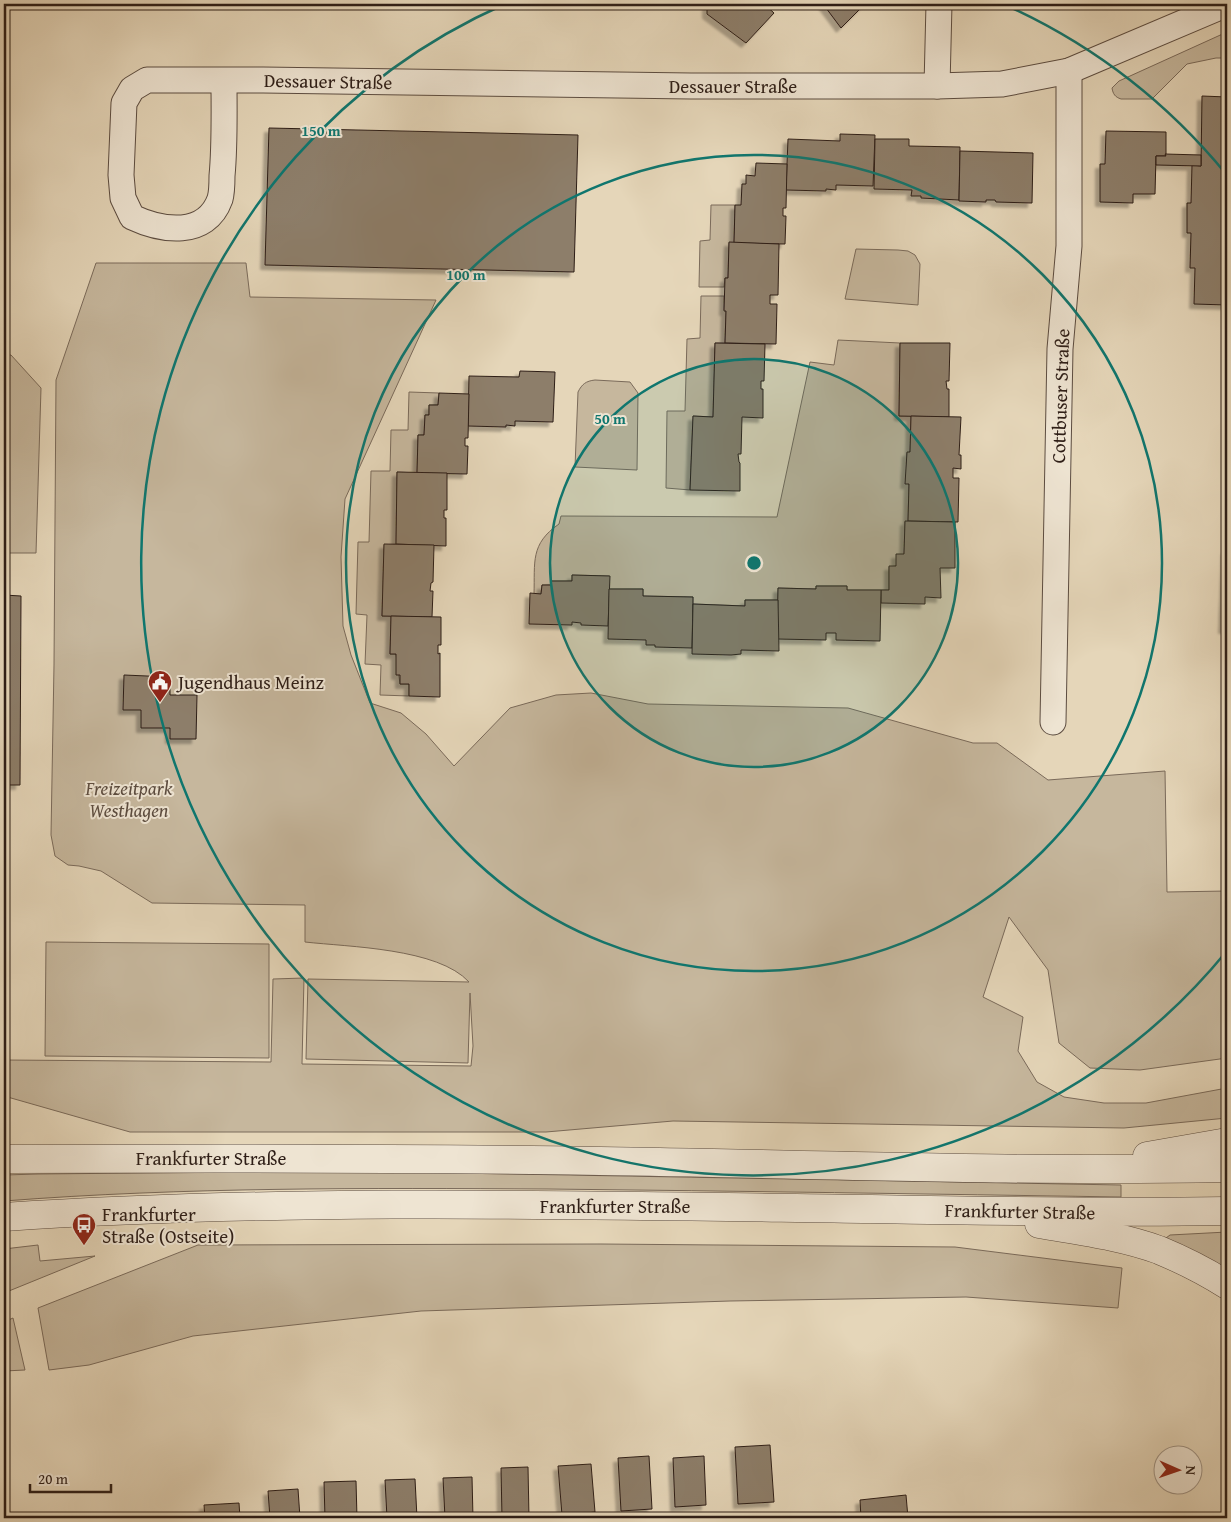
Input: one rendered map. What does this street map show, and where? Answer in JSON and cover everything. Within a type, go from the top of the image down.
[{"type":"street","points":[[937,86],[938,4]]},
{"type":"street","name":"Dessauer Straße","points":[[224,80],[224,162],[220,198],[210,218],[190,228],[170,228],[145,223],[132,216],[123,198],[121,175],[124,104],[132,89],[147,80],[224,80],[661,86],[937,86],[1002,84],[1069,71],[1227,4]]},
{"type":"street","name":"Cottbuser Straße","points":[[1053,722],[1060,349],[1069,246],[1069,71]]},
{"type":"street","points":[[1077,1168],[1227,1142]]},
{"type":"street","name":"Frankfurter Straße","points":[[4,1159],[283,1158],[1077,1168],[1227,1168]]},
{"type":"street","name":"Frankfurter Straße","points":[[4,1217],[249,1206],[597,1205],[964,1211],[1227,1211]]},
{"type":"street","points":[[964,1211],[1124,1240],[1158,1250],[1201,1268],[1227,1285]]},
{"type":"green space","points":[[1227,32],[1227,58],[1216,58],[1187,64],[1152,99],[1121,99],[1114,94],[1112,88],[1119,81]]},
{"type":"green space","points":[[711,205],[735,205],[734,243],[729,243],[728,278],[725,278],[724,287],[699,287],[700,241],[710,240]]},
{"type":"green space","points":[[856,249],[908,251],[915,255],[920,264],[918,305],[845,299]]},
{"type":"green space","name":"Freizeitpark Westhagen","points":[[96,263],[246,263],[250,297],[436,300],[345,499],[341,557],[343,626],[351,655],[370,703],[401,713],[426,734],[454,766],[510,708],[556,695],[591,693],[648,704],[848,708],[973,743],[997,743],[1048,780],[1165,771],[1167,892],[1227,891],[1227,1058],[1140,1070],[1090,1068],[1059,1043],[1048,970],[1009,917],[983,997],[1023,1017],[1018,1051],[1037,1082],[1064,1097],[1104,1103],[1146,1103],[1227,1088],[1227,1118],[1124,1128],[673,1121],[546,1132],[130,1132],[4,1096],[4,1060],[271,1062],[273,979],[304,978],[302,1064],[471,1066],[473,1046],[470,993],[468,1063],[306,1059],[308,979],[469,982],[455,971],[436,962],[392,951],[305,942],[305,905],[152,903],[101,871],[68,865],[55,856],[51,835],[56,380]]},
{"type":"green space","points":[[701,296],[724,296],[724,310],[726,311],[725,343],[715,343],[713,417],[693,416],[690,490],[666,488],[667,411],[685,411],[687,339],[700,338]]},
{"type":"green space","points":[[838,340],[900,343],[899,416],[911,416],[910,452],[907,453],[906,483],[909,484],[908,521],[905,522],[904,554],[896,566],[889,567],[889,590],[847,590],[847,586],[816,586],[816,589],[778,588],[778,600],[745,600],[745,606],[693,604],[693,597],[643,596],[643,589],[609,589],[609,576],[572,575],[572,581],[552,581],[551,585],[542,585],[541,594],[534,594],[536,554],[543,539],[559,524],[561,516],[777,517],[810,362],[834,365]]},
{"type":"green space","points":[[4,355],[11,355],[41,388],[36,553],[4,553]]},
{"type":"green space","points":[[595,380],[630,382],[638,393],[637,470],[575,467],[578,392],[585,383]]},
{"type":"green space","points":[[409,392],[439,393],[438,405],[429,405],[429,415],[425,415],[424,435],[418,435],[417,473],[397,472],[396,544],[384,545],[382,616],[391,616],[390,654],[396,654],[400,684],[409,684],[409,696],[380,695],[381,665],[365,664],[367,615],[356,614],[358,542],[369,542],[371,471],[390,471],[391,430],[408,430]]},
{"type":"green space","points":[[46,942],[269,944],[269,1058],[45,1056]]},
{"type":"green space","points":[[400,1172],[1121,1185],[1121,1197],[548,1189],[344,1189],[140,1193],[4,1201],[4,1175]]},
{"type":"green space","points":[[1227,1232],[1227,1271],[1166,1238],[1170,1235]]},
{"type":"green space","points":[[601,1244],[955,1247],[1122,1268],[1118,1308],[966,1297],[730,1301],[421,1311],[193,1336],[89,1365],[49,1370],[38,1308],[198,1245]]},
{"type":"green space","points":[[38,1245],[40,1261],[95,1256],[4,1293],[4,1249]]},
{"type":"green space","points":[[13,1318],[25,1370],[4,1371],[4,1322]]},
{"type":"building","points":[[707,4],[764,4],[774,13],[746,43],[707,14]]},
{"type":"building","points":[[823,4],[865,4],[841,28]]},
{"type":"building","points":[[1202,96],[1227,97],[1227,305],[1194,304],[1195,268],[1190,268],[1191,233],[1187,233],[1187,203],[1191,203],[1192,165],[1201,166]]},
{"type":"building","points":[[269,128],[578,135],[574,272],[265,265]]},
{"type":"building","points":[[1106,131],[1166,132],[1166,156],[1156,156],[1155,194],[1133,194],[1133,203],[1100,202],[1100,164],[1105,164]]},
{"type":"building","points":[[840,134],[875,135],[873,186],[836,185],[836,190],[826,189],[826,191],[786,190],[788,139],[840,141]]},
{"type":"building","points":[[875,139],[909,139],[909,146],[960,147],[959,200],[911,196],[912,190],[874,189]]},
{"type":"building","points":[[960,151],[1033,153],[1032,203],[996,202],[995,200],[986,200],[986,202],[959,201]]},
{"type":"building","points":[[1165,154],[1201,155],[1201,166],[1156,165],[1156,156],[1166,156]]},
{"type":"building","points":[[756,163],[787,164],[786,208],[783,208],[783,216],[786,216],[785,244],[734,243],[735,205],[741,205],[742,184],[746,184],[746,175],[755,176]]},
{"type":"building","points":[[729,242],[779,244],[778,295],[770,295],[770,304],[777,304],[776,344],[725,343],[725,278],[728,278]]},
{"type":"building","points":[[715,343],[765,344],[764,381],[761,381],[761,389],[763,389],[763,418],[742,417],[741,454],[738,454],[740,463],[740,491],[690,490],[693,416],[713,417]]},
{"type":"building","points":[[900,343],[950,343],[949,381],[946,381],[947,389],[949,389],[949,417],[899,416]]},
{"type":"building","points":[[520,371],[555,372],[553,422],[515,421],[515,426],[506,425],[506,427],[468,426],[469,376],[519,377]]},
{"type":"building","points":[[439,393],[469,394],[468,438],[465,438],[465,446],[468,446],[467,474],[417,473],[418,435],[424,435],[425,415],[429,415],[429,405],[438,405]]},
{"type":"building","points":[[911,416],[961,417],[959,455],[961,455],[961,469],[953,468],[953,478],[959,478],[958,522],[908,521],[909,484],[905,484],[907,452],[910,452]]},
{"type":"building","points":[[397,472],[447,473],[447,510],[444,510],[444,518],[446,518],[446,546],[396,544]]},
{"type":"building","points":[[905,521],[955,522],[955,568],[940,568],[941,598],[925,597],[925,604],[881,603],[881,590],[889,590],[889,566],[896,566],[896,554],[904,554]]},
{"type":"building","points":[[384,544],[434,545],[433,582],[431,583],[430,591],[433,591],[432,617],[382,616]]},
{"type":"building","points":[[1226,550],[1227,629],[1223,629]]},
{"type":"building","points":[[572,575],[610,576],[608,626],[581,625],[581,623],[572,622],[572,625],[529,624],[530,593],[541,594],[542,585],[551,585],[551,581],[572,581]]},
{"type":"building","points":[[816,586],[847,586],[847,590],[881,590],[880,641],[836,640],[836,633],[826,633],[826,640],[777,639],[778,588],[816,589]]},
{"type":"building","points":[[609,589],[643,589],[643,596],[693,597],[692,648],[655,647],[655,645],[646,645],[646,640],[608,639]]},
{"type":"building","points":[[4,595],[21,596],[20,785],[4,785]]},
{"type":"building","points":[[745,600],[778,600],[779,651],[741,650],[741,654],[731,655],[692,654],[693,604],[745,606]]},
{"type":"building","points":[[391,616],[441,617],[441,645],[438,645],[438,654],[440,653],[440,697],[409,696],[409,684],[400,684],[400,675],[396,675],[396,654],[390,654]]},
{"type":"building","name":"Jugendhaus Meinz","points":[[124,675],[170,677],[170,695],[197,695],[196,739],[170,739],[170,728],[141,728],[141,710],[123,710]]},
{"type":"building","points":[[770,1445],[774,1502],[738,1504],[735,1447]]},
{"type":"building","points":[[649,1456],[652,1509],[621,1511],[618,1458]]},
{"type":"building","points":[[704,1456],[706,1505],[675,1507],[673,1458]]},
{"type":"building","points":[[591,1464],[595,1512],[562,1515],[558,1466]]},
{"type":"building","points":[[528,1467],[529,1518],[502,1518],[501,1468]]},
{"type":"building","points":[[472,1477],[473,1518],[445,1518],[443,1478]]},
{"type":"building","points":[[415,1479],[417,1518],[387,1518],[385,1480]]},
{"type":"building","points":[[356,1481],[357,1518],[325,1518],[324,1482]]},
{"type":"building","points":[[298,1489],[300,1518],[270,1518],[268,1491]]},
{"type":"building","points":[[906,1495],[908,1518],[861,1518],[860,1500]]},
{"type":"building","points":[[239,1503],[240,1518],[205,1518],[204,1505]]},
{"type":"place","name":"Jugendhaus Meinz","points":[[160,703]]},
{"type":"place","name":"Frankfurter Straße (Ostseite)","points":[[84,1246]]}]
